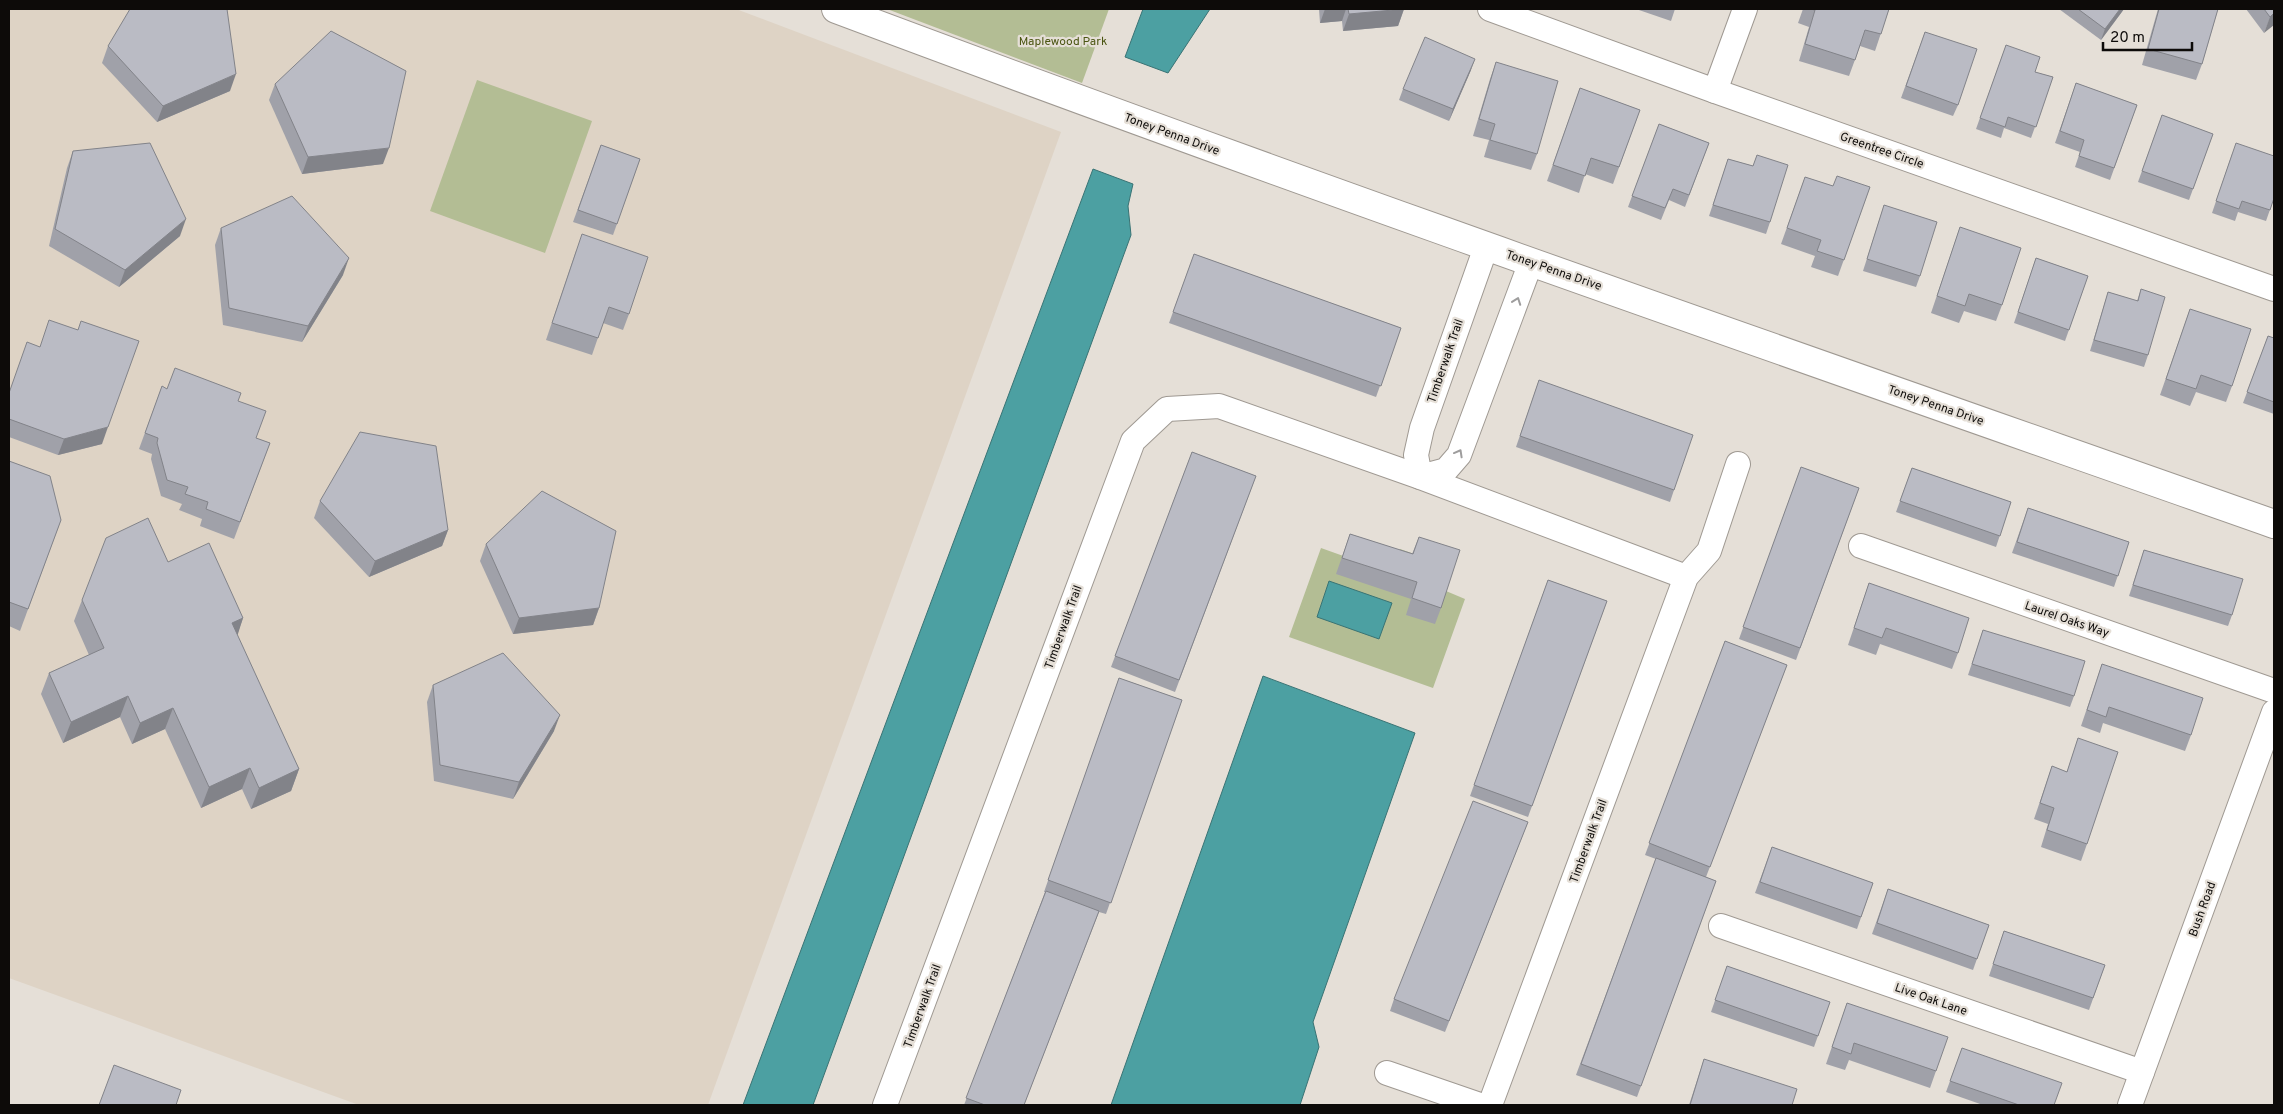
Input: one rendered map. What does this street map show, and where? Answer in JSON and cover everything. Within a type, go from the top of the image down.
[{"type":"street","name":"Toney Penna Drive","points":[[836,9],[1050,90],[1486,247],[2274,524]]},
{"type":"street","name":"Greentree Circle","points":[[1490,9],[1714,91],[2274,290]]},
{"type":"street","points":[[1714,91],[1745,9]]},
{"type":"street","name":"Timberwalk Trail","points":[[1420,478],[1416,454],[1422,428],[1486,247]]},
{"type":"street","points":[[1420,478],[1446,470],[1460,455],[1531,262]]},
{"type":"street","name":"Timberwalk Trail","points":[[885,1105],[1132,441],[1167,409],[1219,406],[1420,478],[1686,577]]},
{"type":"street","name":"Timberwalk Trail","points":[[1490,1105],[1686,577],[1708,552],[1738,464]]},
{"type":"street","name":"Laurel Oaks Way","points":[[1861,546],[2274,691]]},
{"type":"street","name":"Bush Road","points":[[2130,1105],[2274,712]]},
{"type":"street","name":"Live Oak Lane","points":[[1721,926],[2142,1072]]},
{"type":"street","points":[[1387,1073],[1480,1105]]},
{"type":"shaded area","points":[[9,9],[736,9],[1061,132],[708,1105],[359,1105],[9,978]]},
{"type":"green space","name":"Maplewood Park","points":[[887,9],[1109,9],[1082,83]]},
{"type":"green space","points":[[477,80],[592,121],[545,253],[430,211]]},
{"type":"green space","points":[[1321,548],[1391,573],[1400,549],[1454,568],[1446,591],[1465,599],[1433,688],[1289,637]]},
{"type":"water","points":[[1143,9],[1210,9],[1168,73],[1125,57]]},
{"type":"water","points":[[1093,169],[1133,184],[1128,206],[1131,235],[813,1105],[743,1105]]},
{"type":"water","points":[[1329,581],[1392,603],[1379,639],[1317,617]]},
{"type":"water","points":[[1263,676],[1415,733],[1313,1022],[1319,1047],[1300,1105],[1111,1105]]},
{"type":"building","points":[[130,9],[227,9],[236,74],[163,106],[108,46]]},
{"type":"building","points":[[1348,9],[1404,9],[1349,14]]},
{"type":"building","points":[[1810,9],[1889,9],[1881,34],[1865,30],[1855,60],[1805,44],[1815,10]]},
{"type":"building","points":[[2078,9],[2120,9],[2105,29]]},
{"type":"building","points":[[2159,9],[2218,9],[2202,64],[2148,49]]},
{"type":"building","points":[[2264,9],[2274,9],[2274,13],[2270,17]]},
{"type":"building","points":[[331,31],[406,71],[389,148],[308,157],[275,84]]},
{"type":"building","points":[[1925,32],[1977,49],[1958,105],[1906,86]]},
{"type":"building","points":[[1425,37],[1475,59],[1453,109],[1403,89]]},
{"type":"building","points":[[2006,45],[2040,57],[2035,72],[2053,77],[2036,127],[2008,117],[2005,127],[1980,118]]},
{"type":"building","points":[[1496,62],[1558,81],[1537,154],[1490,140],[1495,124],[1479,119]]},
{"type":"building","points":[[2076,83],[2137,105],[2114,168],[2079,156],[2084,140],[2060,131]]},
{"type":"building","points":[[1580,88],[1640,110],[1619,167],[1591,158],[1585,176],[1553,165]]},
{"type":"building","points":[[2162,115],[2213,134],[2193,189],[2142,171]]},
{"type":"building","points":[[1659,124],[1709,143],[1689,195],[1673,189],[1665,208],[1632,196]]},
{"type":"building","points":[[150,143],[186,219],[125,270],[55,229],[73,151]]},
{"type":"building","points":[[2236,143],[2274,156],[2274,198],[2270,210],[2242,201],[2239,209],[2216,201]]},
{"type":"building","points":[[601,145],[640,159],[617,224],[578,210]]},
{"type":"building","points":[[1757,155],[1788,165],[1770,222],[1713,205],[1728,159],[1753,166]]},
{"type":"building","points":[[1837,176],[1870,187],[1844,260],[1817,251],[1821,240],[1787,228],[1805,177],[1833,186]]},
{"type":"building","points":[[292,196],[349,258],[308,326],[229,308],[221,228]]},
{"type":"building","points":[[1884,205],[1937,222],[1920,276],[1867,259]]},
{"type":"building","points":[[1960,227],[2021,248],[2002,305],[1969,294],[1965,306],[1937,296]]},
{"type":"building","points":[[582,234],[648,257],[629,314],[609,307],[598,338],[552,323]]},
{"type":"building","points":[[1194,254],[1401,328],[1381,386],[1173,312]]},
{"type":"building","points":[[2036,258],[2088,276],[2069,330],[2018,312]]},
{"type":"building","points":[[2141,289],[2165,297],[2148,355],[2094,340],[2108,292],[2138,301]]},
{"type":"building","points":[[2190,309],[2251,329],[2232,386],[2201,375],[2196,389],[2166,379]]},
{"type":"building","points":[[49,320],[78,330],[81,321],[139,341],[108,427],[64,439],[9,419],[9,393],[27,342],[40,347]]},
{"type":"building","points":[[2268,336],[2274,338],[2274,402],[2247,392]]},
{"type":"building","points":[[175,368],[241,393],[238,401],[266,411],[256,438],[270,443],[240,522],[206,509],[208,502],[185,494],[188,487],[167,480],[157,443],[158,438],[145,433],[162,386],[167,389]]},
{"type":"building","points":[[1539,380],[1693,435],[1674,490],[1520,436]]},
{"type":"building","points":[[360,432],[436,446],[448,530],[375,561],[320,501]]},
{"type":"building","points":[[1192,452],[1256,476],[1179,680],[1115,656]]},
{"type":"building","points":[[9,461],[50,476],[61,520],[28,609],[9,602]]},
{"type":"building","points":[[1801,467],[1859,488],[1800,648],[1743,627]]},
{"type":"building","points":[[1912,468],[2011,502],[2000,536],[1900,501]]},
{"type":"building","points":[[542,491],[616,531],[599,608],[519,618],[486,544]]},
{"type":"building","points":[[2028,508],[2129,542],[2118,576],[2017,542]]},
{"type":"building","points":[[148,518],[168,562],[209,543],[243,618],[232,623],[299,769],[259,788],[250,768],[209,787],[173,708],[140,723],[128,696],[71,722],[49,673],[104,648],[82,600],[106,538]]},
{"type":"building","points":[[1350,534],[1413,554],[1419,537],[1460,550],[1441,608],[1412,598],[1417,582],[1342,558]]},
{"type":"building","points":[[2144,550],[2243,579],[2232,615],[2133,585]]},
{"type":"building","points":[[1548,580],[1607,601],[1532,806],[1474,785]]},
{"type":"building","points":[[1869,583],[1969,618],[1958,653],[1886,628],[1882,638],[1854,628]]},
{"type":"building","points":[[1983,630],[2085,661],[2074,696],[1972,664]]},
{"type":"building","points":[[1725,641],[1787,665],[1710,867],[1649,843]]},
{"type":"building","points":[[503,653],[560,715],[519,782],[440,765],[433,685]]},
{"type":"building","points":[[2102,664],[2203,698],[2191,735],[2109,707],[2106,717],[2087,710]]},
{"type":"building","points":[[1119,678],[1182,700],[1111,903],[1048,880]]},
{"type":"building","points":[[2078,738],[2118,752],[2087,844],[2047,830],[2054,808],[2040,803],[2052,766],[2067,772]]},
{"type":"building","points":[[1473,801],[1528,822],[1449,1021],[1394,999]]},
{"type":"building","points":[[1772,847],[1873,883],[1861,917],[1760,882]]},
{"type":"building","points":[[1656,858],[1716,881],[1641,1086],[1581,1064]]},
{"type":"building","points":[[1888,889],[1989,925],[1977,959],[1877,923]]},
{"type":"building","points":[[1046,891],[1099,911],[1024,1105],[985,1105],[966,1098]]},
{"type":"building","points":[[2004,931],[2105,965],[2093,998],[1993,964]]},
{"type":"building","points":[[1727,966],[1830,1002],[1818,1036],[1715,1000]]},
{"type":"building","points":[[1847,1003],[1948,1037],[1936,1071],[1854,1043],[1851,1054],[1832,1047]]},
{"type":"building","points":[[1962,1048],[2062,1083],[2054,1105],[2019,1105],[1950,1081]]},
{"type":"building","points":[[1704,1059],[1797,1089],[1792,1105],[1690,1105]]},
{"type":"building","points":[[114,1065],[181,1090],[176,1105],[99,1105]]}]
